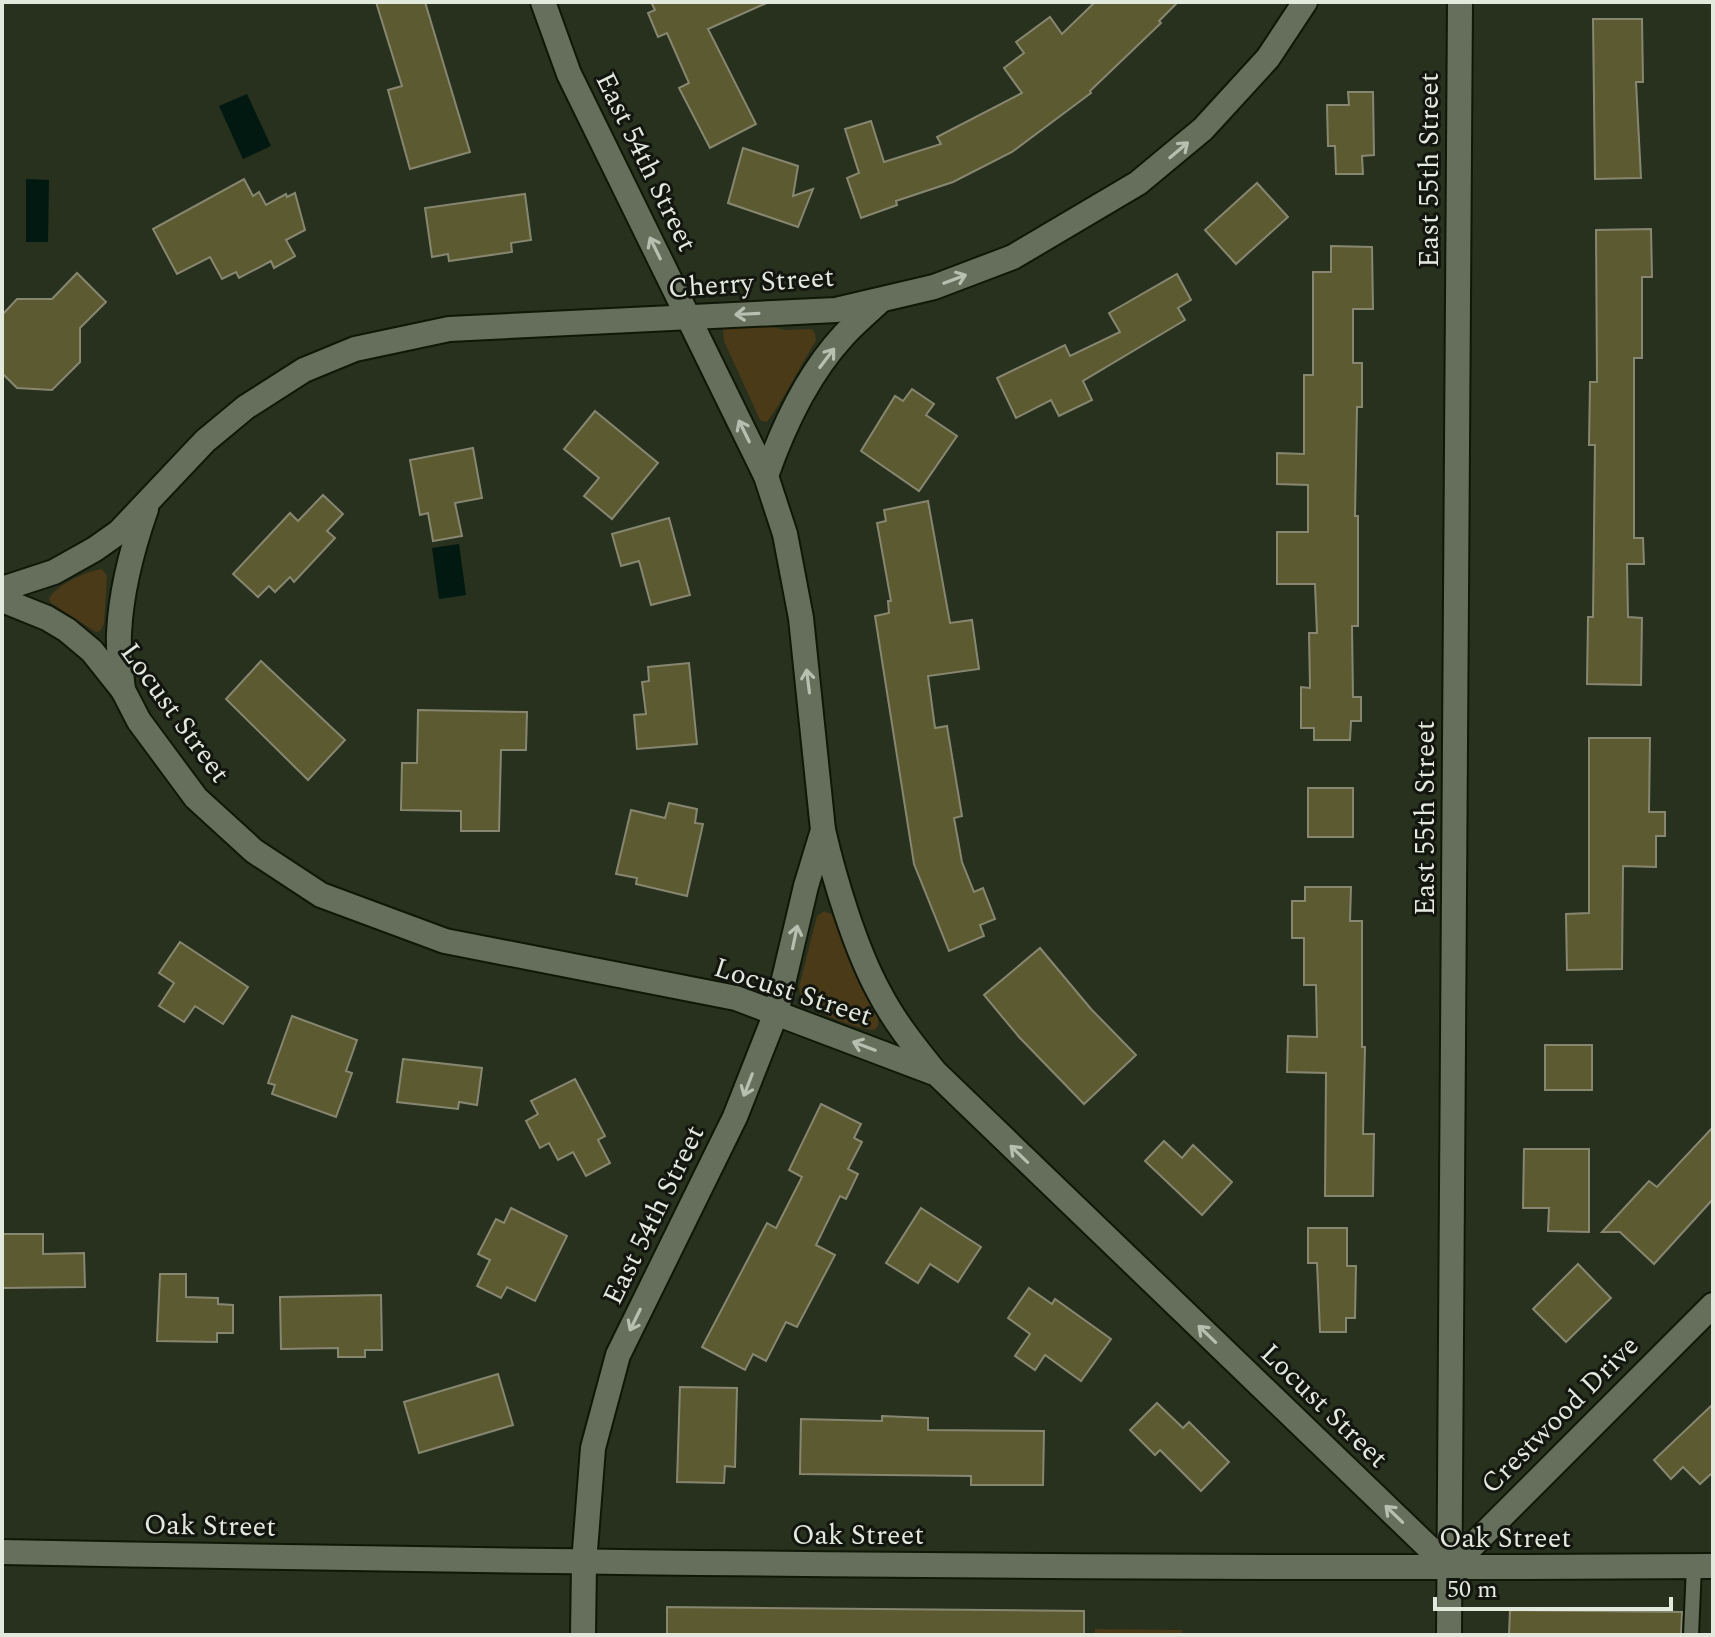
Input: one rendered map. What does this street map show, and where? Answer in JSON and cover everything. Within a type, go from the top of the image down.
[{"type":"street","name":"East 54th Street","points":[[543,2],[569,74],[766,476],[785,534],[801,618],[823,830],[865,963],[878,991],[901,1030],[937,1074]]},
{"type":"street","name":"Cherry Street","points":[[2,589],[54,572],[95,549],[119,532],[205,441],[246,407],[304,370],[355,349],[449,329],[836,310],[934,287],[1013,257],[1138,183],[1203,129],[1268,58],[1305,2]]},
{"type":"street","name":"East 55th Street","points":[[1449,1635],[1460,2]]},
{"type":"street","points":[[766,476],[776,448],[815,373],[843,337],[880,301]]},
{"type":"street","name":"Cherry Street","points":[[123,690],[119,635],[122,595],[131,551],[148,503]]},
{"type":"street","name":"Locust Street","points":[[2,600],[67,630],[92,651],[123,690],[139,721],[196,798],[254,851],[321,895],[445,941],[736,998],[937,1074],[1450,1568]]},
{"type":"street","name":"East 54th Street","points":[[583,1635],[584,1563],[593,1448],[618,1355],[735,1117],[776,1013],[806,886],[823,830]]},
{"type":"street","name":"Crestwood Drive","points":[[1450,1568],[1713,1305]]},
{"type":"street","name":"Oak Street","points":[[2,1552],[584,1563],[1450,1568],[1704,1566]]},
{"type":"lane","points":[[1691,1635],[1704,1566]]},
{"type":"shaded area","points":[[247,94],[271,146],[243,159],[219,106]]},
{"type":"shaded area","points":[[26,179],[49,180],[48,242],[26,242]]},
{"type":"shaded area","points":[[756,323],[786,330],[811,329],[816,341],[766,422],[760,420],[724,341],[723,327]]},
{"type":"shaded area","points":[[459,544],[466,595],[439,599],[432,548]]},
{"type":"shaded area","points":[[102,569],[107,576],[104,624],[96,632],[49,599],[72,580]]},
{"type":"shaded area","points":[[824,911],[833,915],[856,974],[878,1016],[878,1026],[874,1030],[836,1019],[801,999],[799,987],[817,916]]},
{"type":"shaded area","points":[[1095,1629],[1182,1630],[1182,1635],[1095,1635]]},
{"type":"building","points":[[376,2],[425,2],[470,152],[410,169],[388,90],[402,86]]},
{"type":"building","points":[[651,2],[769,2],[708,29],[756,124],[710,148],[679,88],[689,83],[667,33],[658,37],[648,13],[655,10]]},
{"type":"building","points":[[1095,2],[1178,2],[1091,93],[1012,152],[953,182],[896,201],[897,205],[861,218],[847,178],[859,173],[845,129],[871,121],[884,162],[941,144],[937,137],[1022,93],[1004,68],[1024,53],[1016,42],[1050,17],[1062,34]]},
{"type":"building","points":[[1593,19],[1642,19],[1643,82],[1636,82],[1641,178],[1595,179]]},
{"type":"building","points":[[1348,92],[1373,92],[1374,155],[1362,156],[1363,174],[1336,174],[1335,146],[1328,146],[1327,105],[1349,105]]},
{"type":"building","points":[[743,148],[798,166],[793,196],[813,189],[798,227],[728,203]]},
{"type":"building","points":[[244,179],[253,196],[259,192],[266,205],[286,194],[287,197],[295,193],[305,230],[286,240],[295,256],[274,268],[271,261],[239,278],[236,272],[222,279],[210,257],[177,274],[153,229]]},
{"type":"building","points":[[1257,183],[1288,217],[1236,264],[1205,230]]},
{"type":"building","points":[[525,194],[531,240],[511,243],[512,252],[449,261],[448,254],[432,257],[425,208]]},
{"type":"building","points":[[1651,229],[1652,277],[1642,277],[1642,358],[1634,358],[1634,538],[1643,538],[1644,564],[1627,564],[1628,617],[1642,618],[1641,685],[1587,684],[1588,617],[1593,617],[1595,445],[1589,445],[1590,382],[1597,382],[1596,230]]},
{"type":"building","points":[[1331,246],[1372,247],[1373,309],[1353,309],[1353,363],[1362,363],[1362,407],[1357,407],[1355,516],[1358,516],[1358,626],[1352,626],[1353,697],[1361,697],[1361,721],[1351,721],[1350,740],[1314,740],[1314,728],[1301,728],[1301,687],[1310,688],[1309,633],[1317,633],[1315,584],[1277,584],[1277,532],[1308,532],[1308,485],[1277,484],[1277,453],[1304,454],[1304,375],[1313,375],[1313,272],[1331,272]]},
{"type":"building","points":[[77,273],[106,302],[80,328],[80,362],[52,390],[17,388],[2,373],[2,315],[17,299],[52,299]]},
{"type":"building","points":[[1177,274],[1191,300],[1178,308],[1185,320],[1083,381],[1092,400],[1059,416],[1051,400],[1016,418],[997,378],[1065,345],[1070,356],[1120,332],[1109,313]]},
{"type":"building","points":[[912,389],[934,404],[926,415],[957,436],[919,491],[861,451],[895,396],[903,401]]},
{"type":"building","points":[[595,411],[658,463],[612,519],[584,496],[599,478],[564,449]]},
{"type":"building","points":[[473,448],[482,498],[455,503],[462,536],[433,541],[428,513],[420,515],[410,460]]},
{"type":"building","points":[[323,495],[343,514],[327,531],[335,538],[294,582],[290,577],[275,592],[269,586],[258,597],[233,574],[290,513],[298,521]]},
{"type":"building","points":[[928,501],[950,623],[972,620],[979,669],[928,676],[935,728],[947,726],[962,816],[954,818],[962,862],[974,892],[983,888],[995,919],[980,925],[984,936],[949,951],[914,864],[875,616],[889,613],[888,601],[891,601],[877,523],[886,521],[884,510]]},
{"type":"building","points":[[669,518],[690,595],[651,605],[639,561],[621,566],[612,534]]},
{"type":"building","points":[[261,661],[345,740],[308,780],[226,699]]},
{"type":"building","points":[[689,663],[697,744],[637,749],[634,715],[646,714],[642,682],[649,681],[648,667]]},
{"type":"building","points":[[418,710],[527,712],[526,750],[501,750],[499,831],[461,831],[461,811],[401,810],[402,763],[417,763]]},
{"type":"building","points":[[1589,738],[1650,738],[1649,812],[1665,812],[1665,836],[1656,836],[1656,867],[1623,866],[1622,969],[1567,970],[1566,914],[1589,913]]},
{"type":"building","points":[[1308,788],[1353,788],[1353,837],[1308,837]]},
{"type":"building","points":[[669,803],[697,809],[695,823],[703,824],[687,896],[636,884],[637,878],[616,874],[631,810],[665,818]]},
{"type":"building","points":[[1305,887],[1351,887],[1350,921],[1362,921],[1362,1047],[1365,1047],[1363,1134],[1374,1134],[1373,1196],[1325,1196],[1326,1073],[1287,1072],[1288,1036],[1317,1037],[1316,985],[1304,985],[1304,938],[1292,938],[1292,901],[1305,901]]},
{"type":"building","points":[[180,942],[248,987],[223,1024],[195,1006],[184,1022],[159,1006],[174,983],[159,973]]},
{"type":"building","points":[[1040,948],[1091,1009],[1136,1055],[1084,1104],[1019,1037],[984,995]]},
{"type":"building","points":[[292,1016],[357,1040],[346,1071],[352,1073],[336,1117],[272,1094],[275,1085],[268,1083]]},
{"type":"building","points":[[1545,1045],[1592,1045],[1592,1090],[1545,1090]]},
{"type":"building","points":[[403,1059],[482,1068],[477,1105],[459,1102],[458,1109],[397,1102]]},
{"type":"building","points":[[575,1079],[605,1136],[598,1140],[610,1163],[586,1176],[573,1152],[558,1160],[549,1143],[540,1148],[526,1121],[538,1114],[531,1101]]},
{"type":"building","points":[[821,1104],[861,1124],[854,1138],[862,1142],[848,1169],[858,1174],[846,1199],[840,1196],[816,1245],[835,1255],[797,1327],[786,1322],[766,1361],[753,1354],[745,1370],[702,1347],[767,1223],[776,1228],[802,1177],[789,1170]]},
{"type":"building","points":[[1713,1127],[1713,1199],[1654,1264],[1620,1232],[1602,1232],[1649,1181],[1657,1187]]},
{"type":"building","points":[[1164,1141],[1182,1158],[1193,1145],[1232,1182],[1202,1215],[1145,1161]]},
{"type":"building","points":[[1524,1149],[1589,1149],[1589,1232],[1548,1231],[1549,1208],[1523,1208]]},
{"type":"building","points":[[511,1208],[567,1236],[535,1301],[507,1287],[501,1298],[477,1286],[490,1260],[478,1254],[496,1219],[504,1223]]},
{"type":"building","points":[[921,1208],[981,1247],[958,1282],[930,1264],[918,1283],[886,1263]]},
{"type":"building","points":[[1308,1228],[1347,1228],[1347,1266],[1356,1266],[1355,1318],[1346,1318],[1346,1332],[1320,1332],[1317,1263],[1308,1263]]},
{"type":"building","points":[[2,1234],[43,1234],[43,1254],[84,1253],[85,1287],[2,1288]]},
{"type":"building","points":[[1578,1264],[1611,1298],[1566,1342],[1533,1309]]},
{"type":"building","points":[[160,1274],[186,1274],[186,1297],[218,1298],[218,1304],[233,1305],[233,1333],[217,1333],[217,1342],[157,1341]]},
{"type":"building","points":[[1029,1288],[1052,1304],[1055,1299],[1111,1339],[1081,1381],[1045,1355],[1035,1370],[1015,1356],[1030,1334],[1008,1318]]},
{"type":"building","points":[[381,1295],[382,1350],[365,1350],[365,1357],[338,1357],[338,1348],[281,1349],[280,1297]]},
{"type":"building","points":[[498,1374],[513,1425],[419,1453],[404,1402]]},
{"type":"building","points":[[680,1387],[737,1388],[735,1467],[725,1466],[724,1483],[677,1482]]},
{"type":"building","points":[[1157,1403],[1183,1428],[1189,1422],[1229,1462],[1201,1491],[1160,1450],[1155,1455],[1130,1430]]},
{"type":"building","points":[[1713,1404],[1713,1472],[1700,1484],[1683,1467],[1671,1479],[1654,1460]]},
{"type":"building","points":[[882,1416],[928,1418],[928,1430],[1044,1431],[1043,1485],[971,1485],[971,1476],[800,1474],[801,1419],[882,1421]]},
{"type":"building","points":[[667,1607],[1084,1611],[1084,1635],[667,1635]]},
{"type":"building","points":[[1510,1610],[1682,1612],[1681,1635],[1509,1635]]}]
